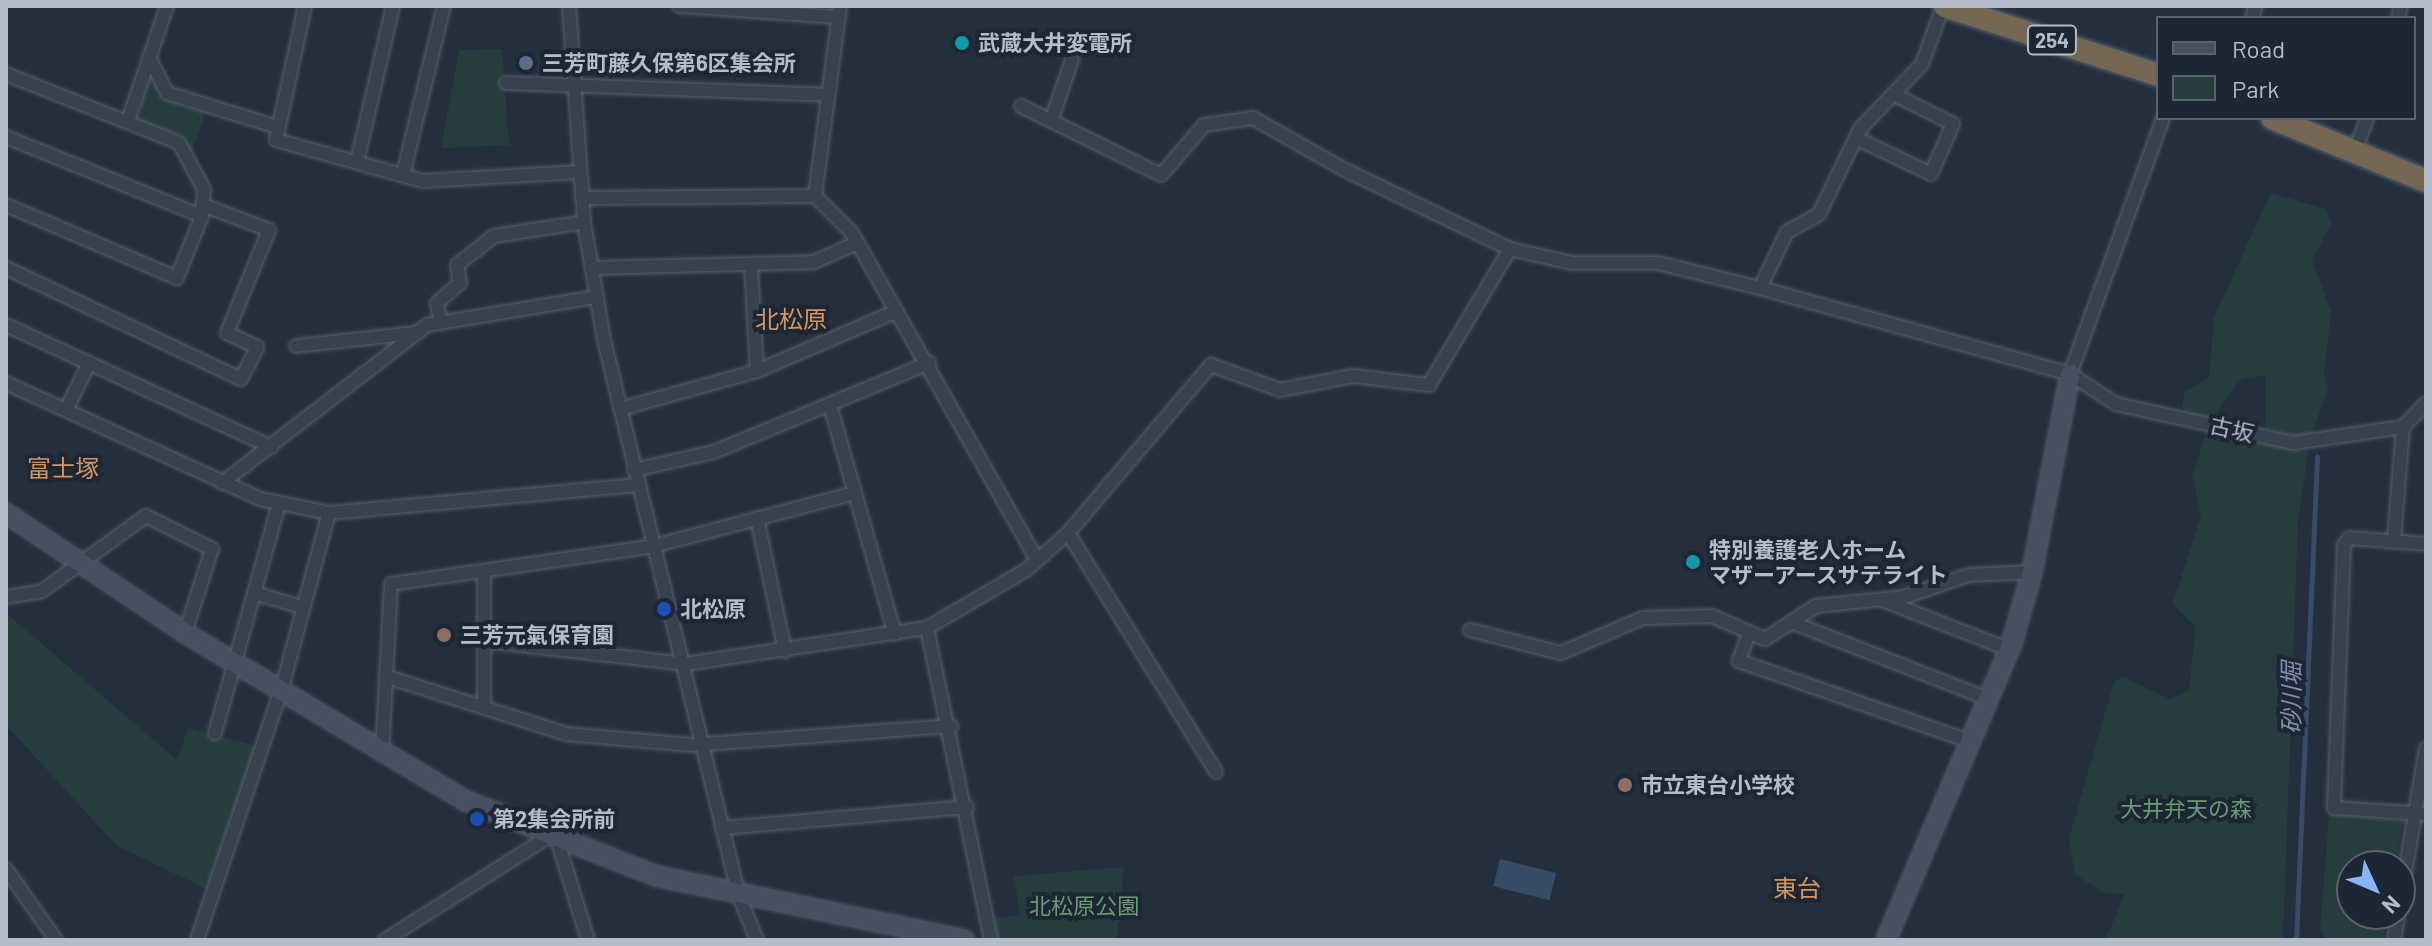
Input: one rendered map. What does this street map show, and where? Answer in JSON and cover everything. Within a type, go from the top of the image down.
[{"type":"highway","name":"254","points":[[1944,6],[2156,74]]},
{"type":"highway","points":[[2277,120],[2426,181]]},
{"type":"street","points":[[128,121],[167,6]]},
{"type":"street","points":[[305,6],[274,126],[276,140],[423,181],[580,172]]},
{"type":"street","points":[[357,162],[393,6]]},
{"type":"street","points":[[403,175],[444,6]]},
{"type":"street","points":[[569,6],[571,86],[584,222],[597,297],[634,470],[705,745],[722,828],[739,896],[757,940]]},
{"type":"street","points":[[679,6],[839,12],[815,196]]},
{"type":"street","points":[[1760,288],[1787,232],[1819,214],[1856,138],[1922,64],[1944,6]]},
{"type":"street","points":[[149,57],[167,93],[274,126]]},
{"type":"street","points":[[1021,106],[1051,121],[1072,60]]},
{"type":"street","points":[[6,74],[179,143],[204,189],[202,211],[177,278],[6,205]]},
{"type":"street","points":[[506,83],[828,95]]},
{"type":"street","points":[[1856,138],[1931,174],[1953,124],[1893,94]]},
{"type":"street","name":"古坂","points":[[1051,121],[1161,175],[1204,125],[1253,118],[1343,169],[1510,249],[1572,263],[1658,263],[1760,288],[2070,374],[2116,404],[2293,443],[2403,427]]},
{"type":"street","points":[[1886,940],[2010,650],[2032,572],[2070,374],[2162,120]]},
{"type":"street","points":[[2355,150],[2366,120]]},
{"type":"street","points":[[6,137],[202,211],[269,230],[227,333],[257,347],[241,379],[6,268]]},
{"type":"street","points":[[582,198],[815,196],[857,243],[929,363],[978,464],[1037,560]]},
{"type":"street","points":[[440,319],[437,303],[460,283],[457,265],[494,236],[584,222]]},
{"type":"street","points":[[592,268],[814,262],[857,243]]},
{"type":"street","points":[[484,641],[685,664],[927,628],[1037,560],[1068,533],[1211,365],[1280,390],[1353,376],[1429,385],[1510,249]]},
{"type":"street","points":[[751,266],[757,371]]},
{"type":"street","points":[[222,483],[416,333],[440,319],[597,297]]},
{"type":"street","points":[[620,409],[757,371],[897,311]]},
{"type":"street","points":[[6,325],[271,447]]},
{"type":"street","points":[[296,346],[416,333]]},
{"type":"street","points":[[66,410],[89,363]]},
{"type":"street","points":[[634,470],[714,452],[929,363]]},
{"type":"street","points":[[6,383],[222,483],[279,504],[329,513],[638,485]]},
{"type":"street","points":[[2394,539],[2403,427],[2426,403]]},
{"type":"street","points":[[830,405],[895,634]]},
{"type":"street","points":[[382,755],[391,678],[391,584],[654,546],[854,493]]},
{"type":"street","points":[[215,733],[279,504]]},
{"type":"street","points":[[6,513],[86,562],[185,633],[282,688],[382,755],[553,840],[739,896],[964,940]]},
{"type":"street","points":[[197,940],[282,688],[329,513]]},
{"type":"street","points":[[6,597],[42,591],[146,516],[212,549],[185,633]]},
{"type":"street","points":[[757,518],[785,651]]},
{"type":"street","points":[[1068,533],[1216,772]]},
{"type":"street","points":[[2420,813],[2334,808],[2344,545],[2349,538],[2394,539],[2426,544]]},
{"type":"street","points":[[484,572],[484,707]]},
{"type":"street","points":[[1470,630],[1561,653],[1643,618],[1712,616],[1748,636],[1765,639],[1816,606],[1904,597],[1969,575],[2032,572]]},
{"type":"street","points":[[254,593],[302,607]]},
{"type":"street","points":[[1878,599],[2010,650]]},
{"type":"street","points":[[1791,622],[1989,699]]},
{"type":"street","points":[[927,628],[951,726],[991,940]]},
{"type":"street","points":[[1748,636],[1739,661],[1972,742]]},
{"type":"street","points":[[391,678],[566,734],[705,745],[951,726]]},
{"type":"street","points":[[2412,850],[2420,813],[2426,748]]},
{"type":"street","points":[[722,828],[967,807]]},
{"type":"street","points":[[385,940],[553,840]]},
{"type":"street","points":[[553,840],[588,940]]},
{"type":"street","points":[[6,869],[56,940]]},
{"type":"green space","points":[[502,49],[509,145],[441,148],[459,50]]},
{"type":"green space","points":[[146,84],[155,84],[163,99],[205,113],[192,154],[182,136],[139,120]]},
{"type":"green space","points":[[2271,193],[2325,209],[2332,222],[2312,260],[2331,312],[2324,375],[2328,389],[2310,439],[2266,428],[2266,375],[2242,378],[2212,417],[2185,414],[2182,404],[2185,391],[2209,378],[2214,317]]},
{"type":"green space","name":"大井弁天の森","points":[[2208,427],[2308,452],[2298,521],[2283,940],[2105,940],[2125,894],[2104,893],[2075,874],[2069,838],[2114,682],[2123,677],[2170,699],[2189,690],[2196,627],[2173,604],[2201,515],[2192,476]]},
{"type":"green space","points":[[6,613],[177,760],[188,728],[257,746],[207,889],[117,846],[6,725]]},
{"type":"green space","points":[[2329,814],[2403,820],[2398,850],[2336,850],[2336,930],[2385,930],[2383,940],[2327,940],[2320,930]]},
{"type":"green space","name":"北松原公園","points":[[1124,867],[1117,940],[997,940],[991,918],[1020,915],[1014,876]]},
{"type":"water","points":[[1500,859],[1556,873],[1550,900],[1493,886]]},
{"type":"waterway","name":"砂川堀","points":[[2296,940],[2317,456]]},
{"type":"place","name":"武蔵大井変電所","points":[[962,43]]},
{"type":"place","name":"三芳町藤久保第6区集会所","points":[[526,63]]},
{"type":"place","name":"特別養護老人ホーム マザーアースサテライト","points":[[1693,562]]},
{"type":"place","name":"北松原","points":[[664,609]]},
{"type":"place","name":"三芳元氣保育園","points":[[444,635]]},
{"type":"place","name":"市立東台小学校","points":[[1625,785]]},
{"type":"place","name":"第2集会所前","points":[[477,819]]},
{"type":"district","name":"北松原","points":[[791,319]]},
{"type":"district","name":"富士塚","points":[[63,468]]},
{"type":"district","name":"東台","points":[[1797,888]]}]
